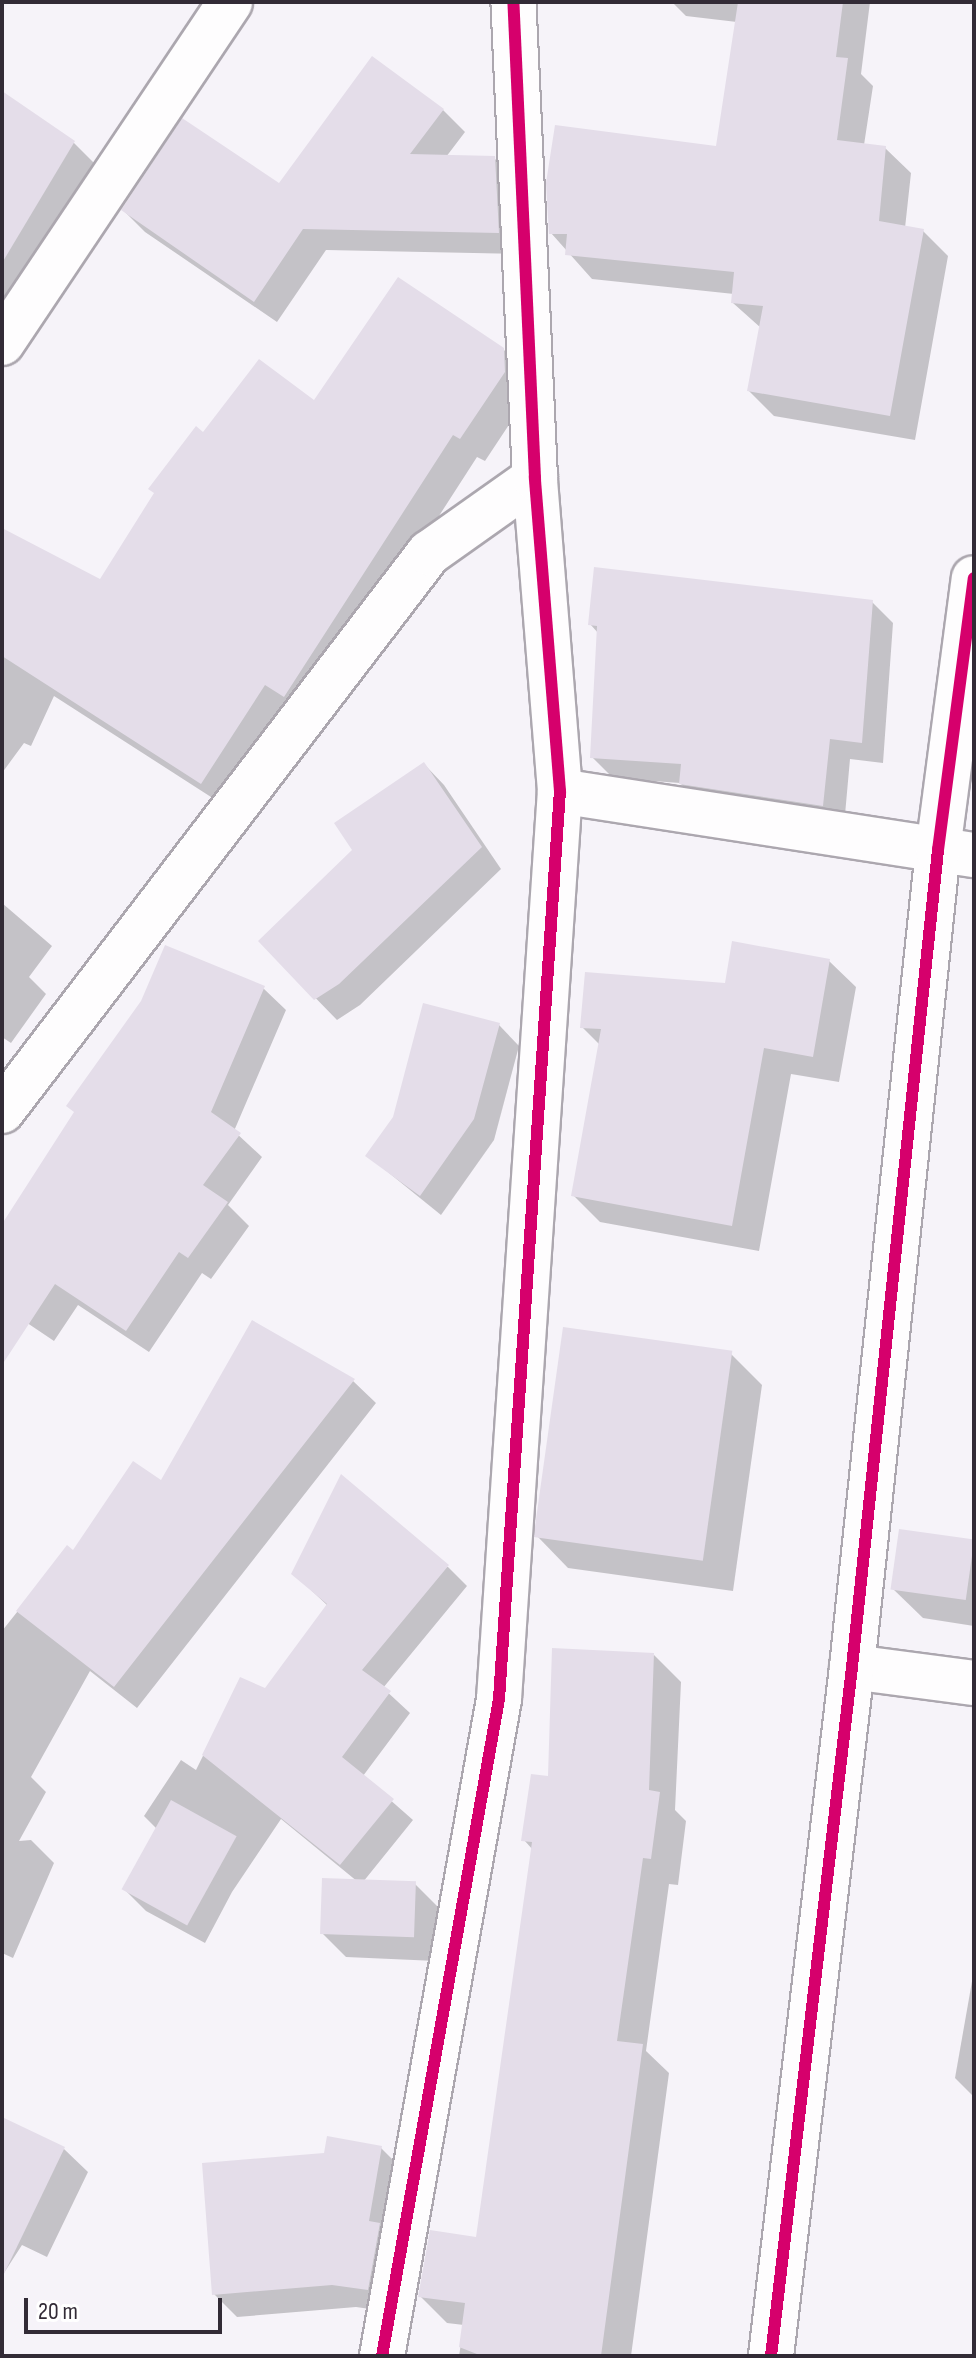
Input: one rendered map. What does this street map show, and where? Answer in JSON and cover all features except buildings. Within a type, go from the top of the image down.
[{"type":"street","points":[[2,343],[230,2]]},
{"type":"street","points":[[382,2356],[499,1699],[560,791],[535,478],[513,2]]},
{"type":"street","points":[[2,1111],[429,553],[535,478]]},
{"type":"street","points":[[771,2356],[852,1667],[956,852],[974,578]]},
{"type":"street","points":[[560,791],[956,852]]},
{"type":"street","points":[[852,1667],[974,1683]]},
{"type":"cycle path","points":[[382,2356],[499,1699],[560,791],[535,478],[513,2]]},
{"type":"cycle path","points":[[771,2356],[852,1667],[938,850],[974,578]]}]
